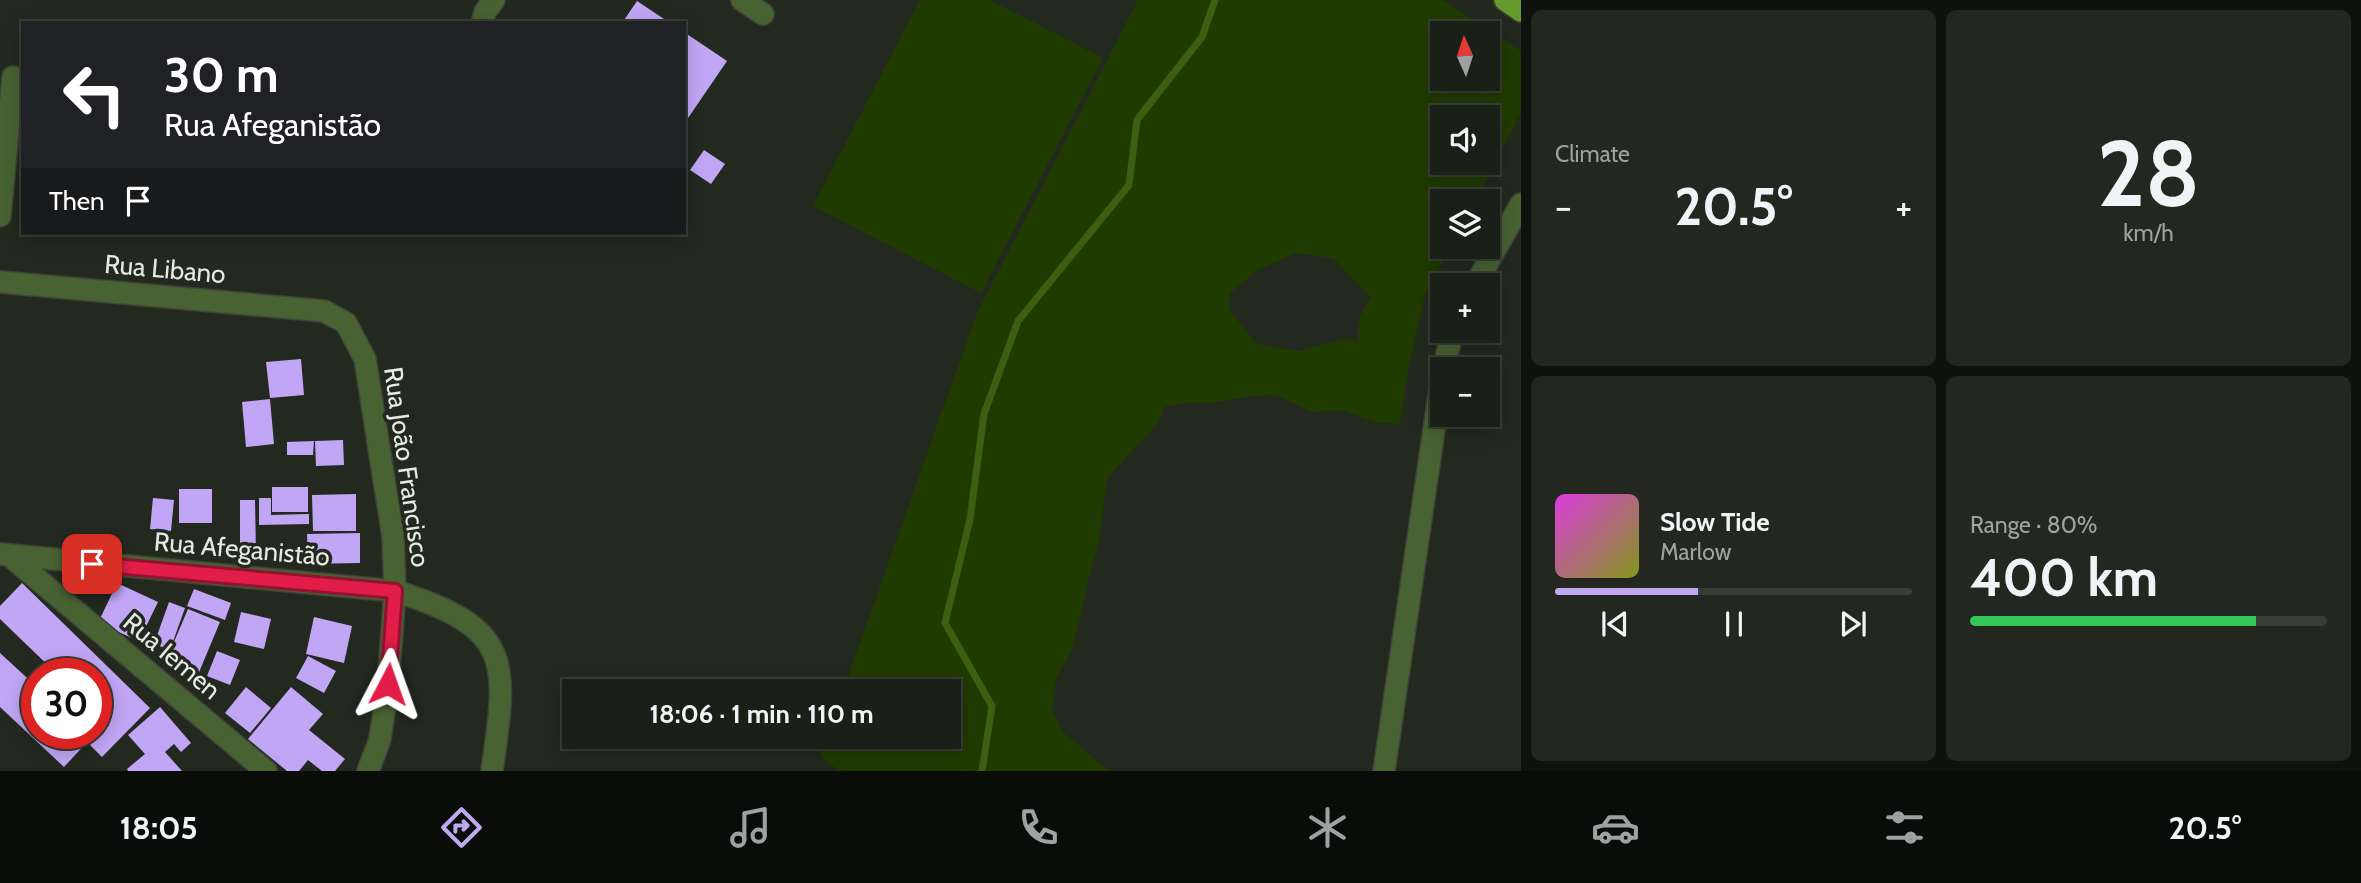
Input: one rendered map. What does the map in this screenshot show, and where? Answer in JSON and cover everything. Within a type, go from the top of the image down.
[{"type":"main road","points":[[1505,0],[1521,11]]},
{"type":"street","points":[[483,21],[485,12],[494,0]]},
{"type":"street","points":[[742,0],[763,14]]},
{"type":"street","points":[[0,216],[13,77]]},
{"type":"street","points":[[1482,273],[1521,204]]},
{"type":"street","name":"Rua Libano","points":[[0,282],[324,311]]},
{"type":"street","name":"Rua João Francisco","points":[[324,311],[346,323],[365,359],[393,537],[395,591],[388,684],[380,739],[368,771]]},
{"type":"street","points":[[1384,771],[1434,427]]},
{"type":"street","name":"Rua Afeganistão","points":[[5,555],[395,591],[428,601],[479,630],[492,648],[500,670],[502,703],[492,771]]},
{"type":"street","name":"Rua Iemen","points":[[5,555],[266,771]]},
{"type":"green space","points":[[920,0],[990,0],[1103,58],[981,293],[813,206]]},
{"type":"green space","points":[[1138,0],[1443,0],[1475,21],[1430,21],[1430,91],[1500,91],[1500,37],[1521,51],[1521,113],[1500,153],[1500,105],[1430,105],[1430,175],[1489,175],[1481,189],[1430,189],[1430,259],[1444,259],[1437,273],[1430,273],[1430,285],[1409,364],[1400,424],[1375,422],[1346,410],[1312,412],[1276,395],[1250,396],[1210,403],[1184,403],[1164,407],[1159,422],[1108,477],[1097,550],[1072,649],[1056,679],[1052,711],[1064,733],[1112,771],[839,771],[821,757],[821,749],[961,749],[961,679],[847,679],[977,313]],"holes":[[[1295,253],[1333,258],[1371,297],[1360,316],[1357,340],[1345,339],[1298,351],[1257,344],[1229,310],[1230,293],[1258,270]]]},
{"type":"building","points":[[637,1],[667,21],[623,21]]},
{"type":"building","points":[[686,33],[727,61],[686,121]]},
{"type":"building","points":[[704,150],[725,164],[711,184],[690,170]]},
{"type":"building","points":[[301,359],[304,395],[270,398],[266,362]]},
{"type":"building","points":[[270,399],[274,444],[246,447],[242,402]]},
{"type":"building","points":[[343,440],[344,465],[316,466],[315,441]]},
{"type":"building","points":[[314,441],[313,455],[287,455],[287,442]]},
{"type":"building","points":[[272,487],[308,487],[308,512],[272,512]]},
{"type":"building","points":[[179,489],[212,489],[212,523],[179,523]]},
{"type":"building","points":[[356,494],[356,531],[313,531],[312,495]]},
{"type":"building","points":[[153,498],[174,500],[171,531],[150,529]]},
{"type":"building","points":[[259,498],[271,498],[271,515],[309,514],[309,524],[259,525]]},
{"type":"building","points":[[240,500],[255,500],[256,554],[240,554]]},
{"type":"building","points":[[360,533],[360,563],[308,564],[307,534]]},
{"type":"building","points":[[22,583],[99,658],[40,658],[0,619],[0,606]]},
{"type":"building","points":[[117,583],[158,602],[139,641],[98,623]]},
{"type":"building","points":[[194,589],[231,603],[225,620],[187,606]]},
{"type":"building","points":[[169,602],[185,608],[170,650],[154,644]]},
{"type":"building","points":[[188,609],[220,622],[197,677],[165,663]]},
{"type":"building","points":[[241,612],[271,619],[264,649],[234,642]]},
{"type":"building","points":[[314,617],[352,626],[344,663],[306,654]]},
{"type":"building","points":[[217,651],[240,660],[230,685],[207,676]]},
{"type":"building","points":[[0,653],[21,672],[21,727],[0,707]]},
{"type":"building","points":[[308,656],[336,671],[324,693],[296,678]]},
{"type":"building","points":[[112,671],[150,708],[112,747]]},
{"type":"building","points":[[246,687],[271,708],[250,733],[225,713]]},
{"type":"building","points":[[291,687],[323,714],[309,730],[345,759],[335,771],[322,771],[308,760],[299,771],[287,771],[248,739]]},
{"type":"building","points":[[160,707],[191,743],[181,752],[174,744],[165,752],[182,771],[128,771],[127,769],[145,754],[128,735]]},
{"type":"building","points":[[45,749],[81,749],[64,767]]},
{"type":"building","points":[[94,749],[110,749],[102,757]]},
{"type":"waterway","points":[[982,771],[992,706],[945,623],[970,519],[984,414],[1018,321],[1129,185],[1137,120],[1202,37],[1215,0]]},
{"type":"route","points":[[92,564],[395,591],[388,684]]}]
